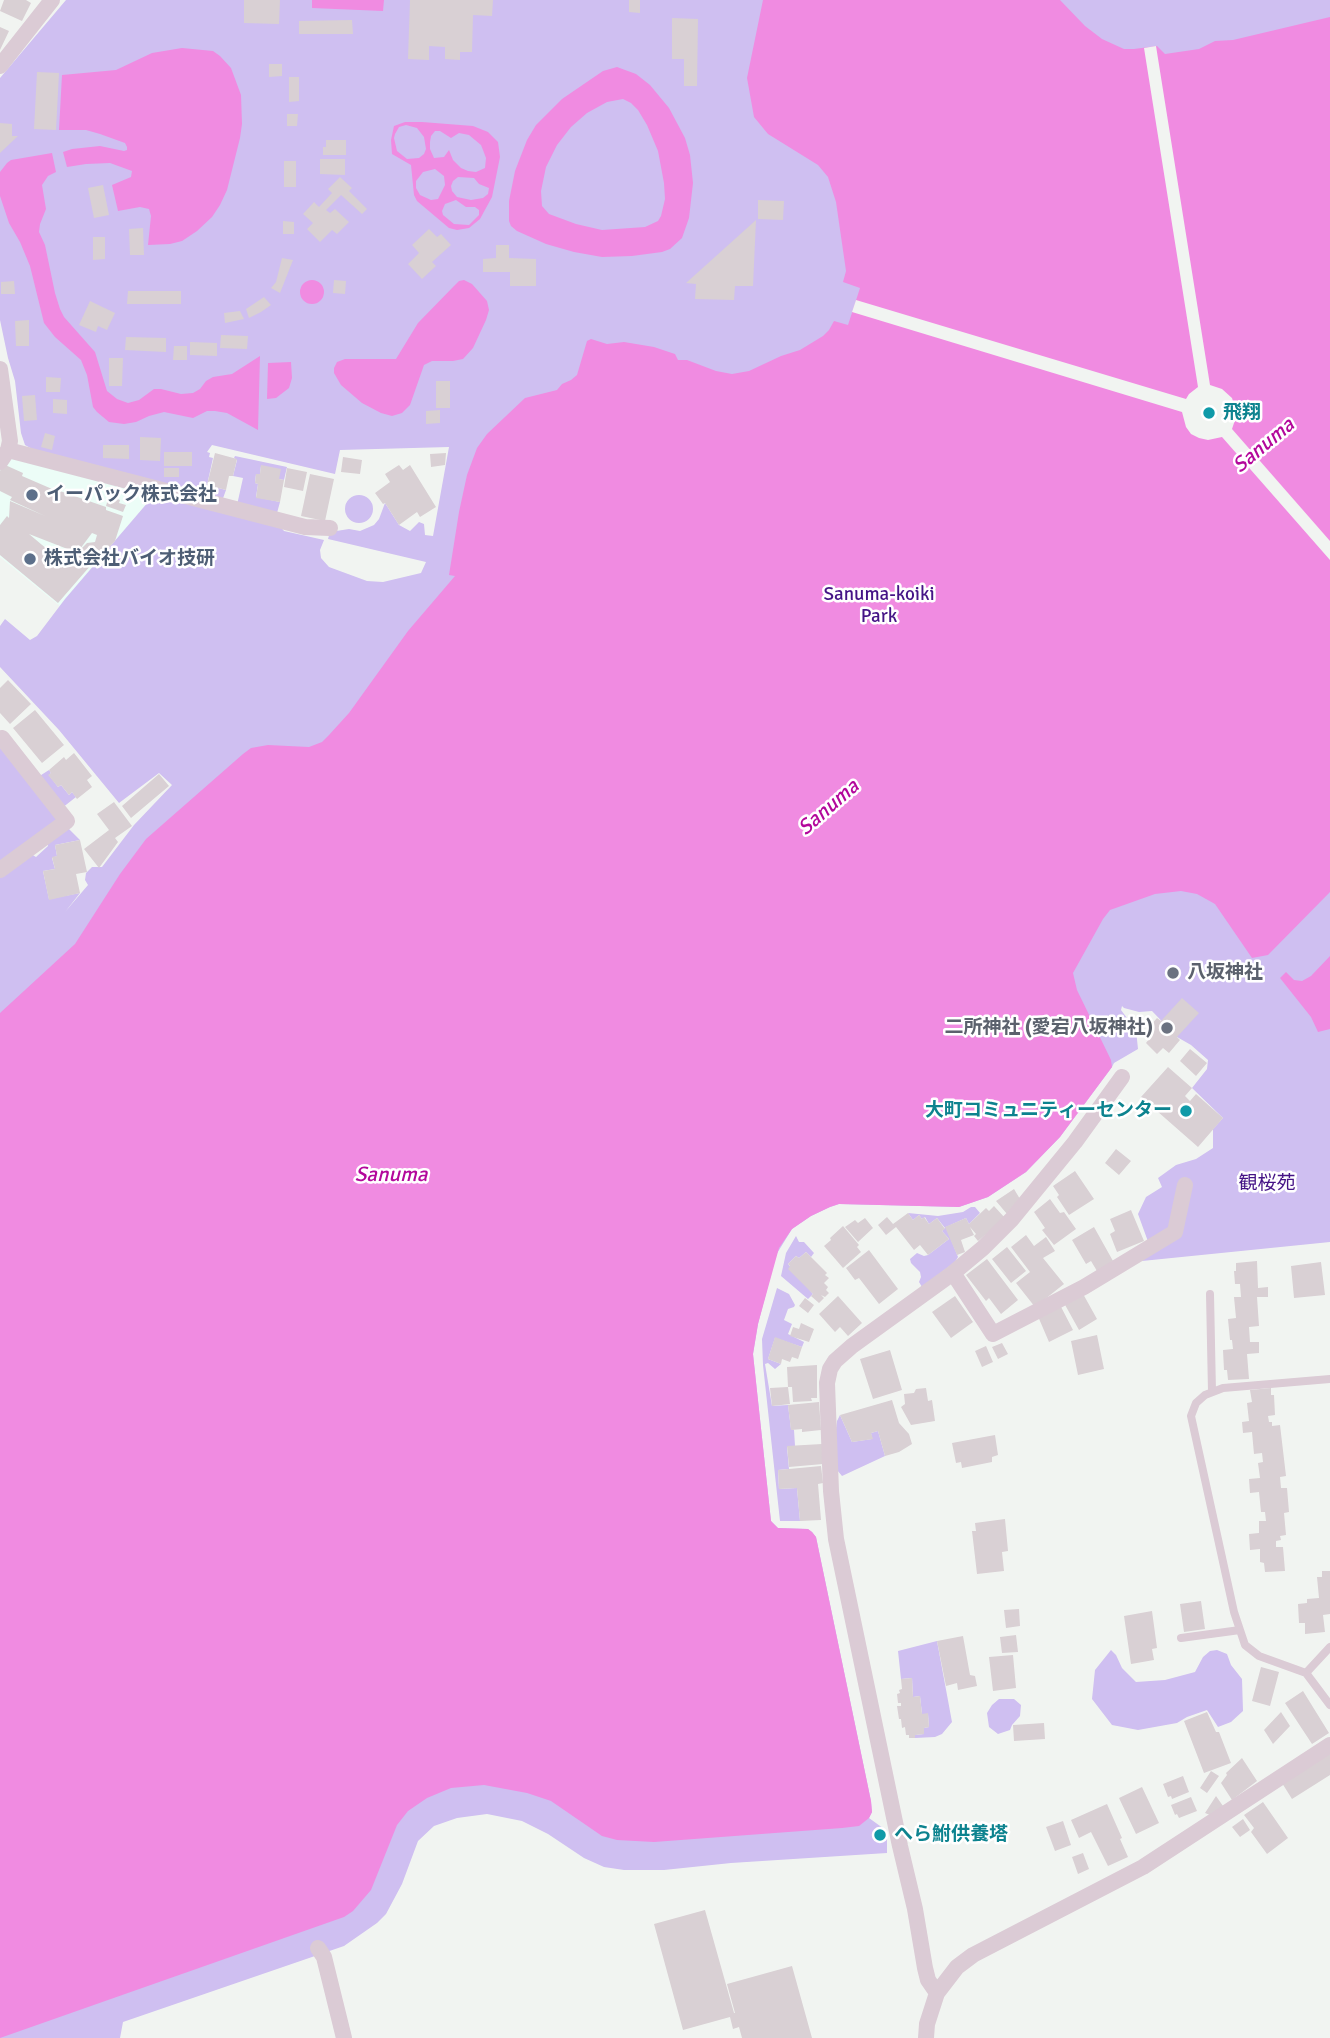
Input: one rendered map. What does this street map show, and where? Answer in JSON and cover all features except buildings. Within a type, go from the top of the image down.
[{"type":"street","points":[[0,66],[52,0]]},
{"type":"street","points":[[0,369],[9,426],[4,456],[305,527],[330,528]]},
{"type":"street","points":[[0,870],[66,821],[2,738]]},
{"type":"street","points":[[937,1993],[928,1980],[925,1968],[915,1909],[836,1539],[831,1491],[827,1383],[830,1369],[836,1359],[953,1273],[1012,1219],[1075,1142],[1122,1077]]},
{"type":"street","points":[[953,1273],[993,1334],[1084,1287],[1175,1232],[1185,1185]]},
{"type":"street","points":[[926,2038],[927,2024],[937,1993],[957,1967],[973,1955],[1143,1867],[1330,1745]]},
{"type":"street","points":[[318,1948],[324,1957],[344,2038]]},
{"type":"lane","points":[[1210,1294],[1212,1392]]},
{"type":"lane","points":[[1330,1378],[1223,1388],[1205,1395],[1196,1403],[1191,1416],[1234,1612],[1245,1645],[1259,1656],[1306,1673],[1330,1705]]},
{"type":"lane","points":[[1181,1638],[1240,1630]]},
{"type":"lane","points":[[1306,1673],[1330,1647]]},
{"type":"shaded area","points":[[8,450],[155,494],[60,606],[0,557],[0,462]]},
{"type":"green space","name":"Sanuma","points":[[66,0],[1330,0],[1330,1242],[1142,1261],[1150,1247],[1138,1214],[1146,1197],[1162,1187],[1158,1178],[1176,1165],[1196,1159],[1213,1148],[1213,1129],[1223,1118],[1192,1088],[1207,1069],[1208,1060],[1177,1037],[1152,1011],[1139,1012],[1122,1006],[1121,1010],[1136,1030],[1138,1049],[1114,1063],[1060,1137],[1026,1172],[988,1197],[959,1207],[839,1204],[811,1216],[792,1229],[776,1255],[753,1354],[771,1521],[778,1528],[808,1529],[816,1537],[871,1801],[872,1812],[869,1818],[887,1831],[887,1853],[664,1870],[624,1870],[604,1867],[584,1858],[548,1834],[522,1821],[487,1814],[457,1818],[434,1826],[418,1841],[402,1884],[386,1914],[344,1946],[123,2022],[120,2038],[0,2038],[0,877],[31,854],[36,857],[48,846],[47,840],[67,827],[80,840],[55,845],[57,856],[52,858],[55,869],[43,871],[49,899],[80,893],[65,912],[88,885],[85,880],[86,873],[92,867],[102,867],[134,825],[172,785],[159,773],[119,803],[59,730],[0,667],[0,626],[5,619],[30,640],[37,636],[65,599],[155,494],[25,445],[15,381],[0,320],[0,78]],"holes":[[[212,445],[335,474],[340,450],[449,447],[433,536],[425,535],[424,524],[419,522],[410,531],[399,525],[385,503],[374,525],[360,531],[349,529],[330,532],[328,539],[426,562],[421,573],[383,582],[367,581],[329,567],[321,558],[320,550],[324,540],[284,531],[269,513],[277,513],[280,502],[256,497],[256,474],[260,474],[261,466],[284,480],[287,467],[235,456],[237,460],[233,476],[243,478],[237,505],[222,501],[226,490],[207,485],[213,458],[209,457],[210,453],[207,452]]]},
{"type":"green space","points":[[359,495],[369,499],[373,509],[369,519],[359,523],[349,519],[345,509],[349,499]]},
{"type":"green space","points":[[0,746],[57,819],[0,864]]},
{"type":"green space","points":[[49,770],[49,775],[58,787],[61,785],[69,795],[72,792],[76,797],[62,808],[38,777]]},
{"type":"green space","points":[[975,1207],[980,1213],[969,1224],[966,1218],[946,1227],[958,1257],[955,1262],[922,1287],[919,1282],[920,1272],[910,1259],[917,1253],[928,1255],[949,1239],[942,1231],[945,1228],[937,1218],[929,1224],[925,1217],[922,1219],[919,1215],[913,1220],[908,1213],[938,1216],[963,1212]]},
{"type":"green space","points":[[796,1236],[799,1242],[804,1242],[814,1253],[811,1257],[806,1252],[799,1258],[796,1256],[788,1264],[813,1294],[808,1299],[781,1276],[786,1253]]},
{"type":"green space","points":[[777,1288],[789,1294],[795,1305],[788,1309],[784,1320],[792,1324],[788,1334],[804,1342],[802,1347],[775,1338],[768,1359],[781,1364],[775,1369],[768,1363],[765,1364],[772,1406],[788,1405],[791,1429],[794,1430],[795,1446],[787,1447],[789,1469],[778,1470],[779,1489],[797,1488],[800,1521],[780,1521],[763,1365],[762,1339]]},
{"type":"green space","points":[[840,1415],[852,1442],[872,1439],[871,1433],[878,1431],[885,1456],[842,1476],[837,1470],[835,1437]]},
{"type":"green space","points":[[937,1641],[952,1722],[942,1734],[915,1738],[915,1735],[924,1734],[924,1728],[929,1727],[928,1714],[922,1714],[920,1696],[913,1697],[912,1678],[901,1679],[898,1651]]},
{"type":"green space","points":[[1111,1650],[1122,1668],[1136,1682],[1165,1680],[1195,1672],[1203,1657],[1210,1651],[1217,1650],[1227,1654],[1231,1665],[1242,1679],[1243,1711],[1231,1722],[1218,1727],[1207,1710],[1177,1723],[1138,1730],[1112,1725],[1092,1699],[1095,1670]]},
{"type":"green space","points":[[999,1699],[1014,1699],[1021,1705],[1020,1716],[1010,1730],[998,1734],[989,1727],[987,1713]]},
{"type":"water","points":[[312,0],[384,0],[383,11],[312,8]]},
{"type":"water","name":"Sanuma","points":[[763,0],[1060,0],[1102,39],[1124,49],[1157,46],[1165,54],[1199,49],[1215,41],[1233,40],[1330,17],[1330,892],[1268,955],[1252,958],[1215,904],[1197,894],[1181,891],[1155,894],[1110,910],[1073,973],[1077,990],[1112,1067],[1060,1137],[1026,1172],[988,1197],[959,1207],[839,1204],[811,1216],[792,1229],[779,1248],[758,1324],[753,1354],[771,1521],[778,1528],[808,1529],[816,1537],[871,1801],[872,1812],[869,1818],[859,1826],[842,1828],[654,1842],[617,1840],[602,1836],[551,1801],[527,1793],[484,1785],[451,1788],[427,1798],[408,1811],[397,1825],[371,1890],[353,1911],[344,1917],[0,2038],[0,1013],[75,944],[146,839],[243,754],[251,748],[268,745],[309,747],[322,742],[349,713],[408,631],[455,576],[449,575],[459,512],[467,475],[477,448],[487,434],[525,398],[557,390],[577,375],[587,341],[591,339],[607,344],[624,342],[654,347],[675,354],[678,360],[687,360],[732,374],[749,371],[800,350],[823,336],[834,321],[848,325],[860,288],[843,282],[846,271],[836,202],[828,177],[818,165],[768,134],[754,117],[747,78]]},
{"type":"water","points":[[182,48],[213,51],[231,68],[241,95],[240,138],[227,190],[212,217],[182,241],[148,245],[151,216],[149,209],[140,207],[118,211],[112,185],[131,177],[132,171],[110,163],[67,167],[63,152],[72,149],[100,146],[124,151],[127,147],[125,143],[86,130],[59,130],[62,75],[116,70],[152,53]]},
{"type":"water","points":[[617,67],[636,74],[650,85],[669,108],[685,138],[693,183],[689,218],[682,238],[670,249],[662,252],[602,257],[574,252],[546,244],[517,231],[509,221],[509,201],[515,171],[536,125],[562,99],[603,71]],"holes":[[[623,99],[631,103],[647,125],[658,151],[665,199],[658,221],[645,227],[602,230],[549,214],[542,206],[541,191],[546,167],[557,145],[587,113],[607,102]]]},
{"type":"water","points":[[405,122],[473,126],[488,132],[498,142],[500,157],[492,197],[480,219],[469,228],[449,228],[417,201],[411,165],[392,154],[394,126]],"holes":[[[406,125],[417,128],[424,137],[426,149],[419,158],[407,159],[397,151],[394,138],[399,127]],[[435,131],[451,138],[459,133],[469,135],[481,145],[486,158],[485,168],[476,172],[461,168],[453,160],[449,150],[444,157],[434,158],[430,149],[431,136]],[[435,169],[444,176],[445,185],[438,199],[431,200],[420,195],[416,188],[416,181],[423,172]],[[458,177],[474,178],[479,184],[489,188],[488,194],[483,198],[471,200],[457,197],[451,186]],[[456,200],[466,207],[475,207],[479,210],[479,215],[469,225],[454,224],[442,211],[445,204]]]},
{"type":"water","points":[[52,153],[56,172],[48,176],[42,185],[46,209],[39,232],[45,245],[60,309],[95,352],[107,391],[128,403],[139,400],[154,389],[181,394],[193,393],[213,377],[232,374],[260,356],[258,430],[227,413],[215,411],[207,411],[193,418],[164,412],[124,424],[109,422],[93,407],[87,375],[81,360],[55,337],[44,323],[30,266],[9,223],[0,196],[0,172],[7,163]]},
{"type":"water","points":[[312,280],[320,284],[324,292],[320,300],[312,304],[304,300],[300,292],[304,284]]},
{"type":"water","points":[[459,281],[472,284],[487,301],[489,310],[473,348],[463,359],[432,361],[424,365],[410,405],[402,413],[392,416],[381,413],[362,403],[341,385],[334,373],[337,362],[345,359],[396,359],[418,323]]},
{"type":"water","points":[[291,362],[292,378],[289,388],[276,398],[267,399],[268,363]]},
{"type":"water","points":[[1330,956],[1330,1029],[1318,1032],[1311,1017],[1280,978],[1286,972],[1294,980],[1302,981],[1311,976]]},
{"type":"pier","points":[[1156,46],[1210,385],[1222,389],[1232,398],[1236,417],[1232,429],[1330,541],[1330,560],[1222,437],[1208,440],[1191,434],[1182,412],[852,312],[856,300],[1186,399],[1198,387],[1144,48]]},
{"type":"place","name":"飛翔","points":[[1209,413]]},
{"type":"place","name":"イーパック株式会社","points":[[32,495]]},
{"type":"place","name":"株式会社バイオ技研","points":[[30,559]]},
{"type":"place","name":"八坂神社","points":[[1173,973]]},
{"type":"place","name":"二所神社 (愛宕八坂神社)","points":[[1167,1028]]},
{"type":"place","name":"大町コミュニティーセンター","points":[[1186,1111]]},
{"type":"place","name":"へら鮒供養塔","points":[[880,1835]]},
{"type":"park label","name":"Sanuma-koiki Park","points":[[879,606]]},
{"type":"park label","name":"観桜苑","points":[[1267,1184]]}]
